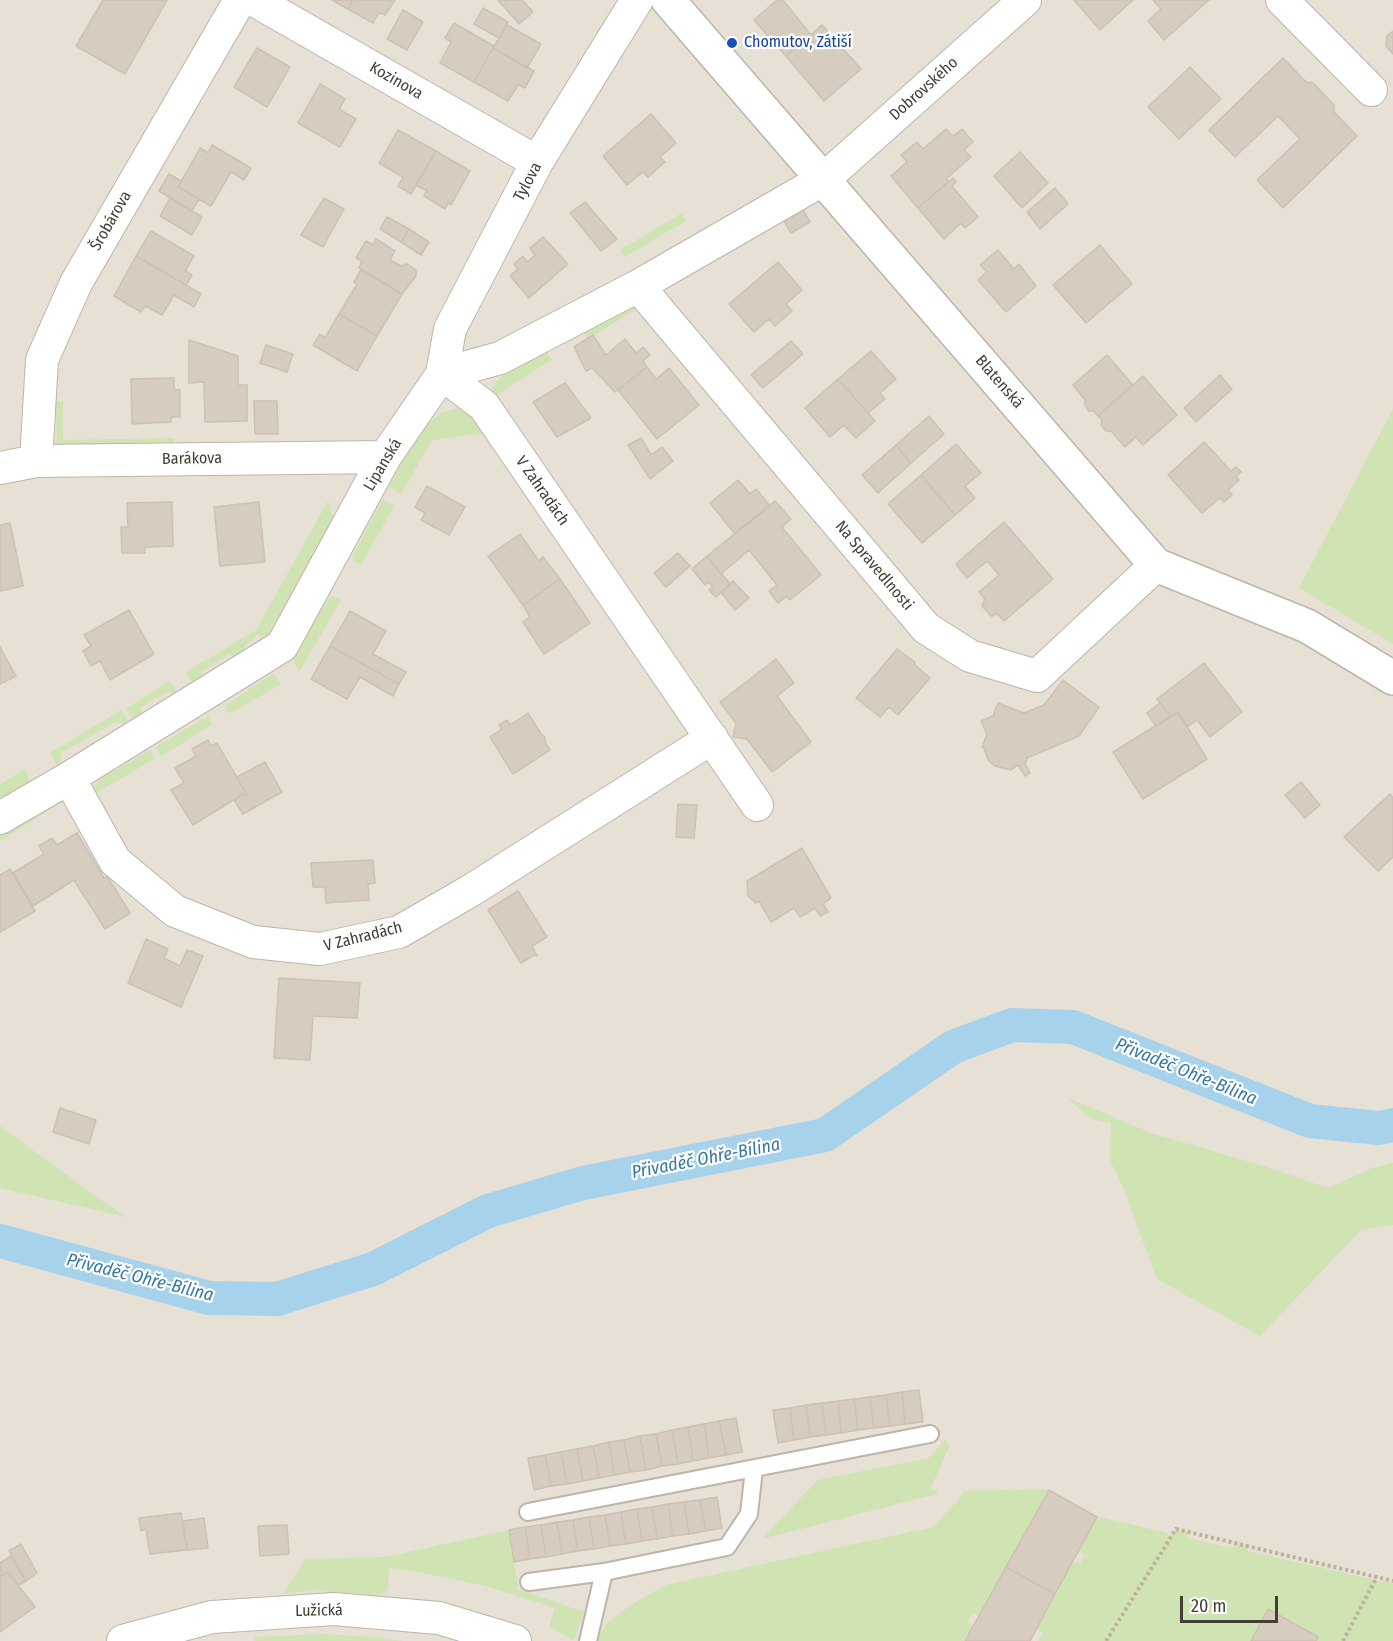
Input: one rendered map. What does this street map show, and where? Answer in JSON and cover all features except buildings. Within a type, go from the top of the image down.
[{"type":"street","name":"Šrobárova","points":[[36,461],[42,360],[76,283],[240,0]]},
{"type":"street","name":"Kozinova","points":[[254,0],[537,162]]},
{"type":"street","name":"Tylova","points":[[442,374],[450,329],[537,162],[637,0]]},
{"type":"street","name":"Blatenská","points":[[668,0],[1156,565],[1307,626],[1393,678]]},
{"type":"street","name":"Dobrovského","points":[[824,179],[1025,0]]},
{"type":"street","points":[[1282,0],[1371,90]]},
{"type":"street","points":[[442,374],[500,358],[638,286],[824,179]]},
{"type":"street","name":"Na Spravedlnosti","points":[[638,286],[926,628],[970,656],[1037,676],[1156,565]]},
{"type":"street","name":"Lipanská","points":[[0,818],[282,646],[385,457],[442,374]]},
{"type":"street","name":"V Zahradách","points":[[442,374],[484,406],[757,805]]},
{"type":"street","name":"Barákova","points":[[0,468],[36,461],[385,457]]},
{"type":"street","name":"V Zahradách","points":[[69,778],[115,861],[175,911],[253,942],[320,949],[399,932],[481,884],[712,738]]},
{"type":"street","name":"Lužická","points":[[123,1641],[212,1617],[334,1609],[438,1618],[515,1641]]},
{"type":"lane","points":[[528,1512],[930,1434]]},
{"type":"lane","points":[[529,1582],[604,1572],[728,1547],[749,1514],[754,1468]]},
{"type":"lane","points":[[588,1641],[604,1572]]},
{"type":"path","points":[[1106,1641],[1176,1529],[1393,1581]]},
{"type":"path","points":[[1343,1641],[1377,1577]]},
{"type":"shaded area","points":[[0,0],[1393,0],[1393,1641],[0,1641]]},
{"type":"green space","points":[[682,213],[686,221],[625,257],[620,250]]},
{"type":"green space","points":[[630,301],[643,305],[588,339],[582,329]]},
{"type":"green space","points":[[545,351],[552,360],[491,398],[495,383],[502,376]]},
{"type":"green space","points":[[56,401],[63,402],[63,440],[174,438],[174,446],[57,446]]},
{"type":"green space","points":[[460,407],[475,413],[484,433],[432,440],[401,494],[389,487],[414,440],[428,424],[441,413]]},
{"type":"green space","points":[[1393,409],[1393,644],[1299,588]]},
{"type":"green space","points":[[383,499],[394,506],[361,565],[353,560],[354,553]]},
{"type":"green space","points":[[328,501],[333,517],[331,527],[295,597],[270,633],[263,640],[258,634],[244,647],[249,653],[239,659],[229,654],[201,672],[201,685],[196,688],[186,672],[256,630]]},
{"type":"green space","points":[[331,596],[341,600],[299,672],[291,655]]},
{"type":"green space","points":[[273,673],[281,684],[229,714],[225,706]]},
{"type":"green space","points":[[170,681],[179,696],[169,691],[141,707],[140,720],[136,723],[126,708]]},
{"type":"green space","points":[[121,710],[131,726],[127,727],[117,721],[61,753],[60,766],[55,762],[50,753]]},
{"type":"green space","points":[[208,716],[212,725],[161,756],[156,747]]},
{"type":"green space","points":[[150,750],[154,759],[93,795],[93,788],[98,781]]},
{"type":"green space","points":[[24,769],[31,782],[0,799],[0,784]]},
{"type":"green space","points":[[60,800],[64,801],[0,841],[0,821]]},
{"type":"green space","points":[[1068,1098],[1151,1133],[1267,1167],[1328,1188],[1372,1168],[1393,1163],[1393,1225],[1361,1230],[1260,1336],[1157,1279],[1123,1187],[1110,1160],[1111,1123],[1091,1119]]},
{"type":"green space","points":[[0,1126],[105,1203],[127,1217],[0,1188]]},
{"type":"green space","points":[[946,1439],[949,1447],[930,1490],[938,1490],[936,1494],[762,1539],[818,1480],[929,1458]]},
{"type":"green space","points":[[1048,1489],[979,1616],[973,1613],[967,1622],[973,1626],[965,1641],[597,1641],[610,1620],[666,1585],[933,1527],[964,1491]]},
{"type":"green space","points":[[1097,1516],[1174,1535],[1176,1529],[1188,1532],[1187,1538],[1233,1548],[1235,1543],[1247,1545],[1247,1551],[1393,1584],[1393,1641],[1038,1641],[1043,1632],[1036,1629],[1073,1561],[1080,1564],[1085,1555],[1078,1551]]},
{"type":"green space","points":[[509,1530],[518,1589],[584,1612],[574,1640],[549,1627],[555,1608],[486,1586],[413,1571],[389,1568],[388,1590],[376,1596],[317,1590],[284,1593],[305,1559],[386,1557]]},
{"type":"green space","points":[[324,1634],[403,1641],[254,1641],[255,1637]]},
{"type":"waterway","name":"Přivaděč Ohře-Bílina","points":[[0,1241],[209,1298],[277,1299],[373,1269],[488,1211],[583,1183],[825,1135],[953,1047],[1012,1025],[1073,1027],[1310,1121],[1379,1128],[1393,1125]]},
{"type":"place","name":"Chomutov, Zátiší","points":[[732,43]]}]
